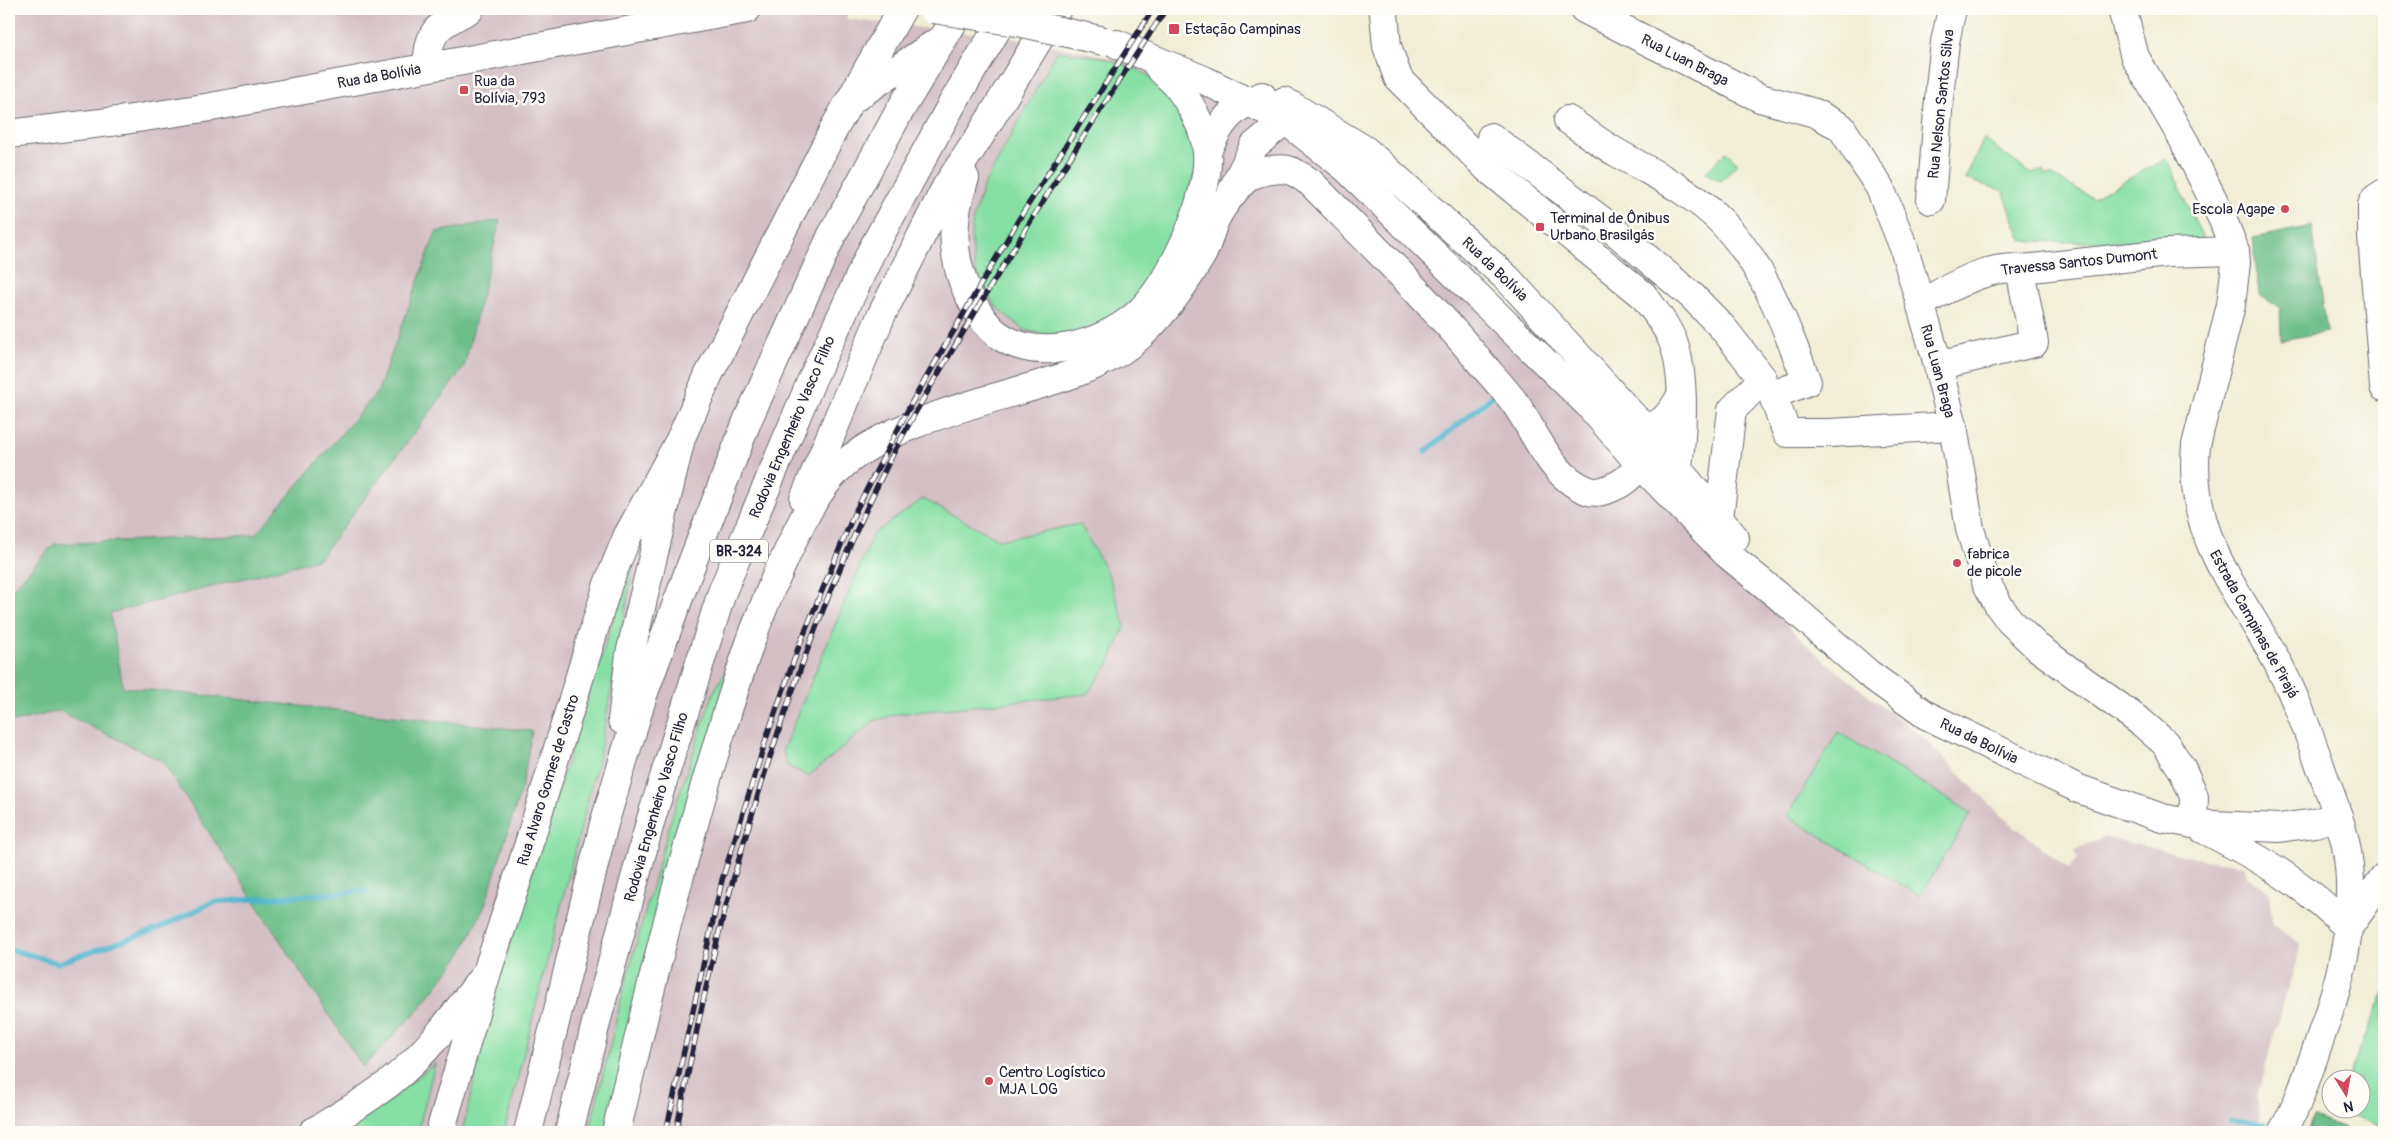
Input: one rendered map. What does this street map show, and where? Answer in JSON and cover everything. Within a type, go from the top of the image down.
[{"type":"main road","points":[[428,67],[429,43],[435,31],[445,22],[470,9]]},
{"type":"main road","points":[[570,41],[599,29],[630,9]]},
{"type":"main road","name":"Rua da Bolívia","points":[[9,134],[202,109],[570,41],[687,13],[747,9]]},
{"type":"main road","points":[[604,824],[630,654],[681,438],[709,374],[850,101],[902,9]]},
{"type":"main road","name":"Rua da Bolívia","points":[[933,9],[1023,23],[1110,42],[1176,52],[1212,65],[1260,97],[1365,150],[1508,279],[1642,426],[1675,483],[1727,554],[1869,674],[1926,715],[2079,789],[2133,809],[2193,824],[2279,828],[2315,823],[2338,816]]},
{"type":"main road","name":"BR-324","points":[[528,1132],[604,824],[643,695],[748,419],[832,235],[899,112],[961,9]]},
{"type":"main road","name":"Rodovia Engenheiro Vasco Filho","points":[[569,1132],[651,819],[722,592],[813,377],[872,250],[952,104],[1010,9]]},
{"type":"main road","points":[[616,1132],[642,1024],[718,742],[750,641],[774,583],[813,474],[881,316],[946,187],[980,136],[1057,9]]},
{"type":"main road","name":"Rua Luan Braga","points":[[1584,9],[1760,98],[1815,112],[1841,127],[1880,188],[1904,248],[1935,354],[1952,426],[1974,544],[1986,582],[1999,606],[2010,621],[2038,647],[2142,723],[2165,743],[2182,769],[2194,797],[2193,824]]},
{"type":"main road","name":"Rua Nelson Santos Silva","points":[[1931,200],[1941,78],[1952,9]]},
{"type":"main road","name":"Estrada Campinas de Pirajá","points":[[2122,9],[2135,58],[2184,141],[2223,220],[2235,251],[2231,305],[2196,445],[2195,475],[2199,511],[2216,558],[2271,651],[2296,699],[2338,816],[2346,847],[2348,928],[2332,1005],[2287,1124]]},
{"type":"main road","points":[[1384,14],[1387,46],[1398,78],[1487,168],[1643,296],[1672,338],[1678,364],[1683,431],[1675,483]]},
{"type":"main road","points":[[850,101],[943,38]]},
{"type":"main road","name":"Rua da Bolívia","points":[[1110,42],[1204,80],[1260,97],[1285,120],[1346,168],[1589,404],[1639,463],[1675,483],[1719,519],[1792,607]]},
{"type":"main road","points":[[980,136],[960,192],[954,215],[953,238],[964,284],[974,306],[987,326],[1004,338],[1027,347],[1059,349],[1108,335],[1135,316],[1154,294],[1176,261],[1192,224],[1205,181],[1207,151],[1199,123],[1189,102],[1177,85],[1153,60]]},
{"type":"main road","points":[[1207,151],[1216,133],[1228,116],[1260,97]]},
{"type":"main road","points":[[1226,204],[1254,146],[1285,120]]},
{"type":"main road","points":[[1568,120],[1617,153],[1697,201],[1720,221],[1740,243],[1752,260],[1776,305],[1807,382],[1775,394],[1774,399],[1787,433],[1830,433],[1952,426]]},
{"type":"main road","points":[[1491,138],[1605,223],[1692,296],[1722,328],[1763,379],[1732,410],[1719,519]]},
{"type":"main road","points":[[774,583],[813,502],[832,476],[863,451],[925,420],[1063,378],[1098,365],[1132,343],[1159,317],[1185,284],[1207,247],[1215,219],[1226,204],[1251,176],[1278,170],[1288,170],[1300,175],[1311,183],[1432,305],[1516,405],[1553,464],[1565,477],[1591,492],[1606,490],[1623,484],[1634,475],[1639,463],[1642,426],[1656,425],[1664,420],[1681,396]]},
{"type":"main road","points":[[2384,193],[2375,199],[2372,205],[2372,236],[2384,387]]},
{"type":"main road","name":"Travessa Santos Dumont","points":[[1929,299],[1977,276],[2013,267],[2020,269],[2168,253],[2235,251]]},
{"type":"main road","points":[[1950,363],[2034,342],[2020,269]]},
{"type":"main road","name":"Rua Alvaro Gomes de Castro","points":[[440,1132],[487,972],[526,853],[608,584],[627,537],[681,438]]},
{"type":"main road","name":"Rua da Bolívia","points":[[2193,824],[2272,867],[2305,889],[2348,928]]},
{"type":"main road","points":[[2348,928],[2384,877]]},
{"type":"main road","points":[[313,1132],[354,1108],[393,1080],[420,1055],[487,972]]},
{"type":"shaded area","points":[[9,9],[849,9],[846,19],[1010,38],[1080,50],[1139,65],[1250,113],[1333,157],[1450,250],[1555,357],[1703,542],[1821,658],[1926,740],[2000,815],[2069,869],[2079,857],[2074,850],[2104,837],[2204,860],[2244,865],[2248,878],[2268,890],[2273,925],[2301,944],[2257,1096],[2261,1132],[9,1132]]},
{"type":"green space","points":[[1057,51],[1101,57],[1137,69],[1165,86],[1180,100],[1200,154],[1181,223],[1160,263],[1141,293],[1113,318],[1078,332],[1060,335],[1041,334],[1024,330],[995,306],[975,271],[971,236],[973,218],[983,187]]},
{"type":"green space","points":[[1984,139],[2030,173],[2043,171],[2045,176],[2051,175],[2093,198],[2167,158],[2205,244],[2022,241],[2003,191],[1965,179]]},
{"type":"green space","points":[[1726,152],[1738,163],[1721,181],[1705,173]]},
{"type":"green space","points":[[500,220],[464,367],[319,559],[110,613],[123,687],[532,731],[522,786],[485,905],[462,953],[418,1010],[363,1067],[162,761],[59,711],[9,723],[9,593],[54,544],[255,535],[378,391],[436,232]]},
{"type":"green space","points":[[2312,226],[2327,332],[2281,340],[2280,308],[2259,295],[2253,238]]},
{"type":"green space","points":[[923,499],[1000,540],[1080,524],[1108,574],[1125,625],[1109,664],[1087,694],[897,714],[874,721],[809,776],[787,766],[783,749],[873,534]]},
{"type":"green space","points":[[637,546],[600,751],[504,1132],[462,1132],[487,1026],[521,905]]},
{"type":"green space","points":[[734,657],[605,1132],[589,1132],[623,992],[670,822],[713,693]]},
{"type":"green space","points":[[1838,732],[1971,813],[1920,896],[1787,816]]},
{"type":"green space","points":[[2384,992],[2384,1128],[2359,1118],[2370,1118],[2370,1068],[2352,1068]]},
{"type":"green space","points":[[435,1063],[418,1132],[342,1132],[384,1105]]},
{"type":"green space","points":[[2313,1117],[2353,1132],[2307,1132]]},
{"type":"waterway","points":[[1425,452],[1495,394]]},
{"type":"waterway","points":[[9,949],[58,963],[160,928],[213,902],[367,891]]},
{"type":"waterway","points":[[2231,1121],[2265,1124]]},
{"type":"railway","points":[[666,1132],[722,880],[767,736],[799,646],[854,514],[911,404],[1019,219],[1153,9]]},
{"type":"railway","points":[[676,1132],[716,945],[747,831],[780,725],[839,570],[885,470],[928,391],[997,275],[1166,9]]},
{"type":"place","name":"Estação Campinas","points":[[1174,29]]},
{"type":"place","name":"Rua da Bolívia, 793","points":[[464,90]]},
{"type":"place","name":"Escola Agape","points":[[2285,209]]},
{"type":"place","name":"Terminal de Ônibus Urbano Brasilgás","points":[[1540,227]]},
{"type":"place","name":"fabrica de picole","points":[[1957,563]]},
{"type":"place","name":"Centro Logístico MJA LOG","points":[[989,1081]]}]
